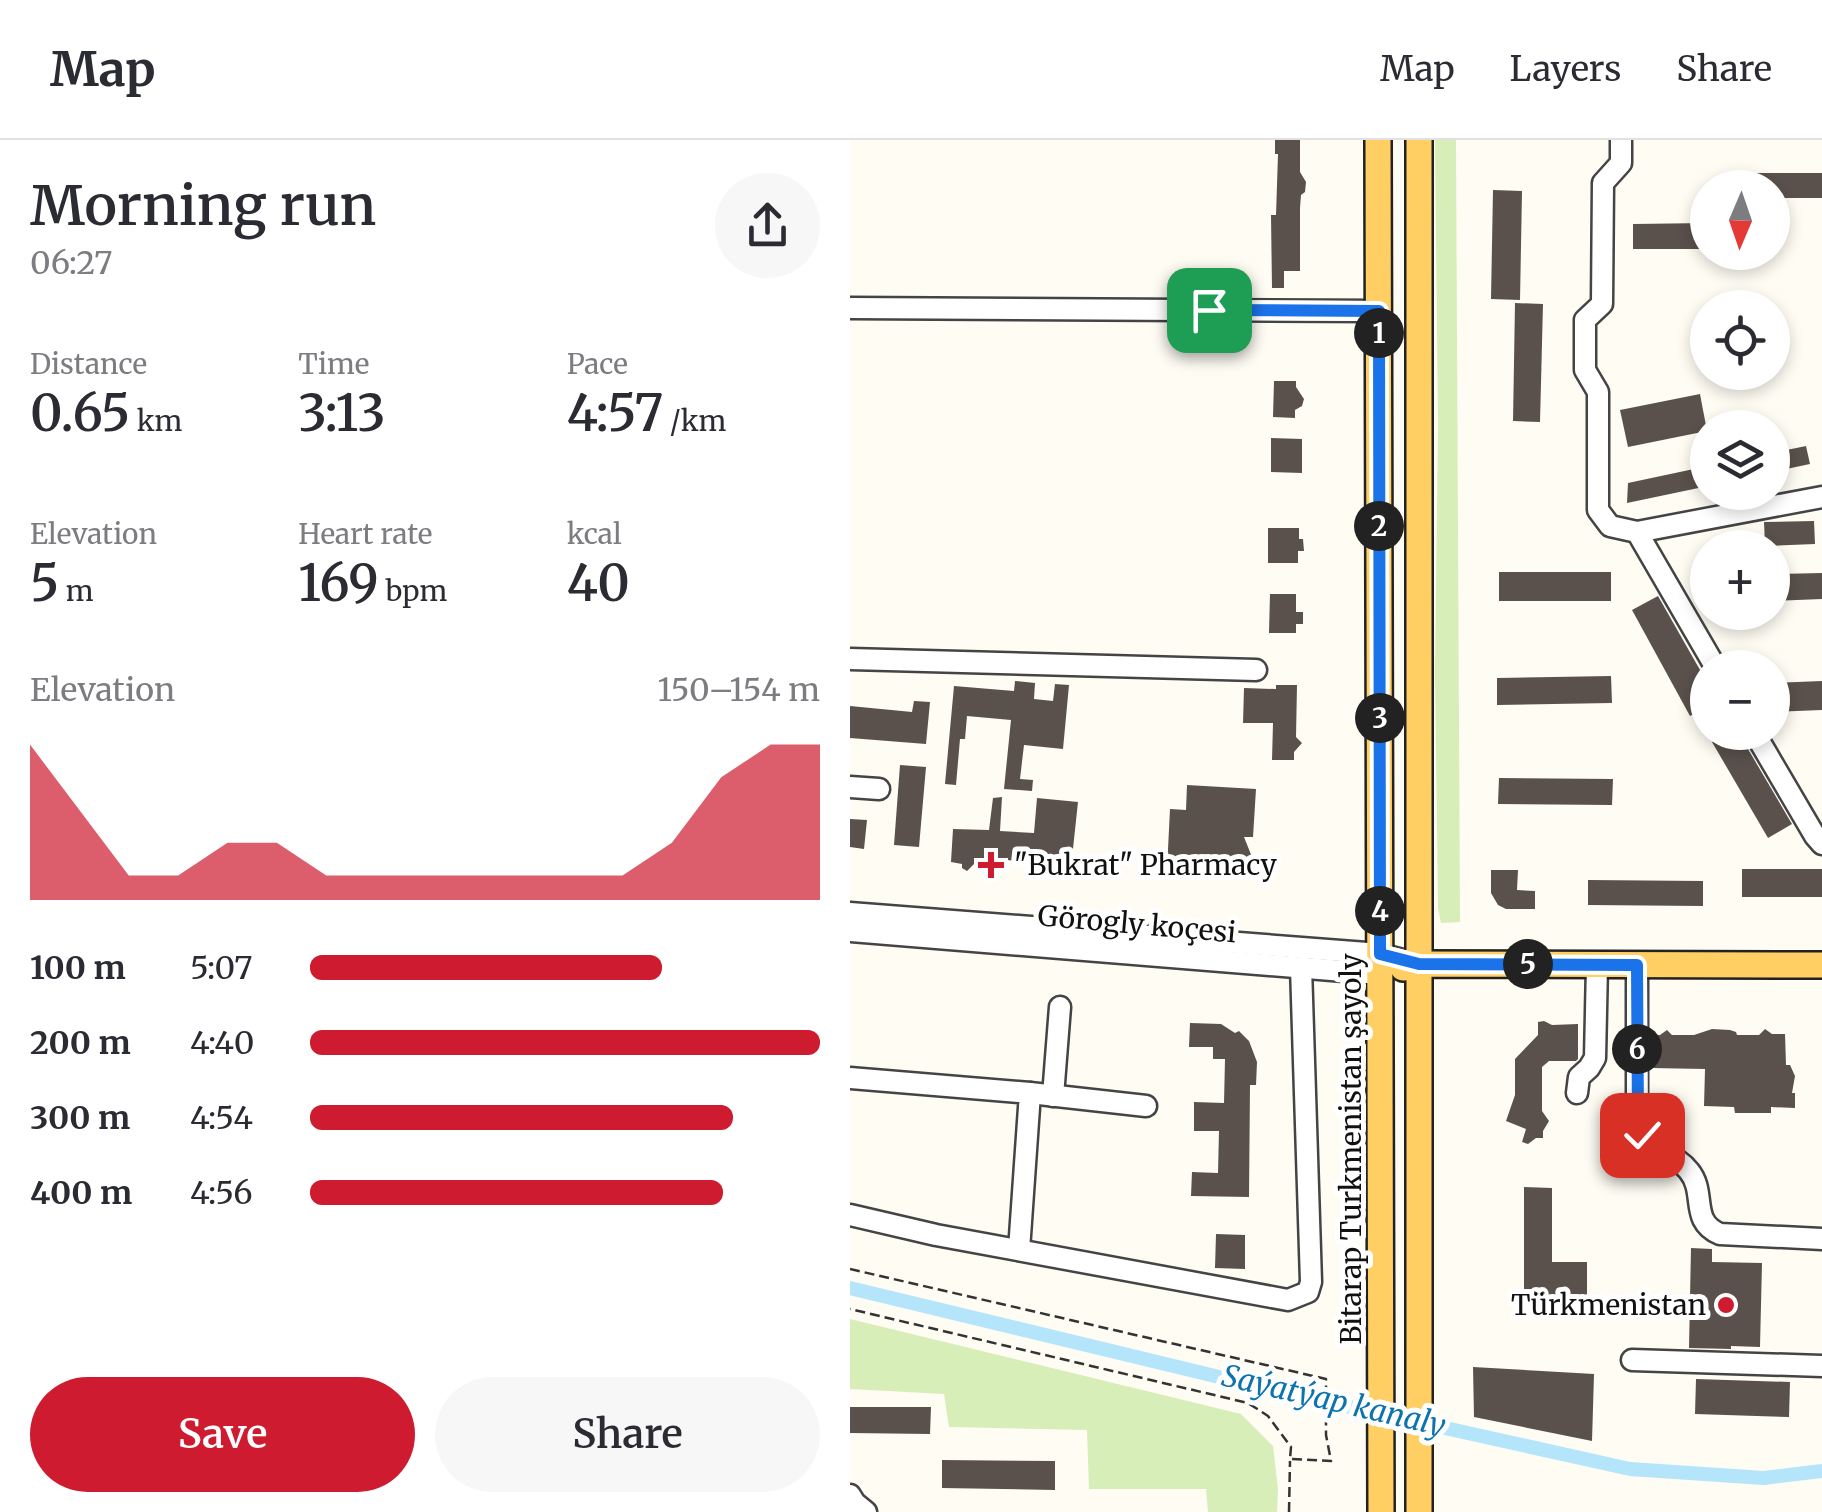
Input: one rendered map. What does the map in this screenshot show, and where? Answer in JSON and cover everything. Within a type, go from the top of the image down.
[{"type":"main road","name":"Bitarap Turkmenistan şayoly","points":[[1378,140],[1381,1512]]},
{"type":"main road","points":[[1418,1512],[1419,140]]},
{"type":"main road","name":"Görogly koçesi","points":[[1380,964],[1822,965]]},
{"type":"street","points":[[1621,140],[1622,163],[1603,183],[1602,304],[1586,320],[1584,370],[1598,392],[1598,510],[1610,526],[1637,532],[1822,497]]},
{"type":"street","points":[[850,308],[1379,311]]},
{"type":"street","points":[[1637,532],[1706,650]]},
{"type":"street","points":[[850,659],[1256,670]]},
{"type":"street","points":[[1765,750],[1822,844]]},
{"type":"street","points":[[850,787],[879,790]]},
{"type":"street","name":"Görogly koçesi","points":[[850,913],[1380,964]]},
{"type":"street","name":"Görogly koçesi","points":[[850,931],[1301,967],[1380,964]]},
{"type":"street","points":[[1577,1093],[1579,1077],[1595,1058],[1598,964]]},
{"type":"street","points":[[1637,965],[1638,1122],[1642,1135],[1661,1153],[1687,1168],[1693,1177],[1703,1222],[1711,1230],[1720,1234],[1822,1240]]},
{"type":"street","points":[[850,1215],[936,1235],[1288,1300],[1298,1298],[1308,1292],[1311,1282],[1301,967]]},
{"type":"street","points":[[1053,1096],[1060,1007]]},
{"type":"street","points":[[850,1078],[1146,1106]]},
{"type":"street","points":[[1018,1250],[1030,1093]]},
{"type":"street","points":[[1632,1360],[1822,1366]]},
{"type":"street","points":[[850,1496],[866,1512]]},
{"type":"path","points":[[850,1269],[1326,1380],[1326,1434],[1331,1461],[1290,1459]]},
{"type":"path","points":[[850,1309],[1248,1404],[1268,1416],[1291,1447],[1289,1512]]},
{"type":"green space","points":[[1435,140],[1456,140],[1460,922],[1441,923],[1435,672]]},
{"type":"green space","points":[[850,1319],[1241,1414],[1273,1446],[1277,1512],[1208,1512],[1206,1489],[1089,1489],[1087,1430],[949,1427],[944,1394],[850,1389]]},
{"type":"building","points":[[1275,140],[1300,140],[1300,172],[1306,182],[1300,208],[1300,271],[1284,271],[1284,288],[1272,288],[1271,215],[1276,215],[1278,154]]},
{"type":"building","points":[[1790,173],[1822,173],[1822,198],[1790,198]]},
{"type":"building","points":[[1493,190],[1522,191],[1520,300],[1491,299]]},
{"type":"building","points":[[1690,223],[1690,249],[1633,249],[1633,224]]},
{"type":"building","points":[[1515,303],[1543,304],[1540,422],[1513,421]]},
{"type":"building","points":[[1274,381],[1296,381],[1304,399],[1295,410],[1295,418],[1273,417]]},
{"type":"building","points":[[1700,394],[1703,410],[1690,410],[1690,434],[1628,447],[1620,410]]},
{"type":"building","points":[[1271,438],[1302,439],[1302,473],[1271,472]]},
{"type":"building","points":[[1806,446],[1810,464],[1790,468],[1790,449]]},
{"type":"building","points":[[1690,470],[1690,490],[1627,503],[1628,483]]},
{"type":"building","points":[[1814,521],[1815,544],[1790,545],[1790,530],[1764,530],[1764,522]]},
{"type":"building","points":[[1268,528],[1299,528],[1304,551],[1298,551],[1298,563],[1268,563]]},
{"type":"building","points":[[1499,572],[1611,572],[1611,601],[1499,601]]},
{"type":"building","points":[[1822,573],[1822,599],[1790,600],[1790,574]]},
{"type":"building","points":[[1270,594],[1296,594],[1296,612],[1303,612],[1303,624],[1296,624],[1296,633],[1269,633]]},
{"type":"building","points":[[1658,596],[1690,652],[1690,716],[1632,610]]},
{"type":"building","points":[[1611,676],[1612,703],[1497,705],[1497,678]]},
{"type":"building","points":[[1015,681],[1035,683],[1034,699],[1053,701],[1055,684],[1069,685],[1063,749],[1024,745],[1020,779],[1033,780],[1032,791],[1004,789],[1011,720],[967,716],[965,739],[960,739],[956,785],[945,784],[954,686],[1014,691]]},
{"type":"building","points":[[1822,681],[1822,710],[1790,711],[1790,682]]},
{"type":"building","points":[[1276,685],[1297,685],[1296,737],[1302,743],[1294,752],[1294,760],[1272,760],[1273,723],[1243,723],[1244,688],[1276,689]]},
{"type":"building","points":[[914,701],[930,702],[926,744],[850,738],[850,706],[912,712]]},
{"type":"building","points":[[1717,750],[1749,750],[1792,824],[1768,838]]},
{"type":"building","points":[[900,765],[926,767],[919,847],[894,845]]},
{"type":"building","points":[[1499,778],[1613,779],[1612,805],[1498,804]]},
{"type":"building","points":[[1187,785],[1256,789],[1253,837],[1244,837],[1252,857],[1246,870],[1229,874],[1214,868],[1213,872],[1167,869],[1170,809],[1186,810]]},
{"type":"building","points":[[1002,797],[1000,831],[1034,833],[1037,798],[1078,802],[1072,858],[1119,861],[1118,878],[1035,873],[1036,864],[994,858],[992,865],[974,864],[967,871],[962,864],[951,862],[953,829],[989,830],[993,798]]},
{"type":"building","points":[[850,819],[867,820],[864,849],[850,847]]},
{"type":"building","points":[[1742,869],[1822,869],[1822,897],[1742,897]]},
{"type":"building","points":[[1491,870],[1518,870],[1517,890],[1535,891],[1535,909],[1506,909],[1498,905],[1491,893]]},
{"type":"building","points":[[1588,880],[1703,881],[1703,906],[1588,905]]},
{"type":"building","points":[[1538,1022],[1552,1025],[1578,1024],[1578,1059],[1549,1061],[1542,1067],[1542,1111],[1549,1121],[1543,1138],[1528,1144],[1522,1142],[1526,1129],[1506,1121],[1515,1095],[1515,1059],[1538,1035]]},
{"type":"building","points":[[1190,1023],[1221,1024],[1235,1033],[1239,1031],[1249,1041],[1257,1062],[1256,1085],[1250,1085],[1249,1197],[1191,1196],[1192,1172],[1218,1173],[1219,1131],[1194,1131],[1194,1102],[1224,1103],[1225,1059],[1213,1059],[1213,1047],[1189,1047]]},
{"type":"building","points":[[1712,1029],[1730,1030],[1737,1035],[1759,1035],[1765,1029],[1772,1034],[1785,1034],[1786,1065],[1790,1065],[1795,1076],[1795,1108],[1735,1113],[1734,1107],[1704,1106],[1705,1069],[1651,1068],[1651,1035],[1667,1030],[1672,1035],[1694,1035]]},
{"type":"building","points":[[1524,1187],[1552,1188],[1552,1262],[1587,1262],[1587,1297],[1524,1296]]},
{"type":"building","points":[[1216,1234],[1245,1235],[1245,1269],[1215,1268]]},
{"type":"building","name":"Türkmenistan","points":[[1691,1248],[1712,1249],[1712,1262],[1762,1263],[1760,1347],[1689,1348]]},
{"type":"building","points":[[1473,1367],[1594,1374],[1592,1441],[1474,1417]]},
{"type":"building","points":[[1696,1379],[1790,1382],[1789,1417],[1695,1414]]},
{"type":"building","points":[[850,1407],[931,1407],[930,1434],[850,1433]]},
{"type":"building","points":[[942,1460],[1055,1461],[1055,1490],[942,1488]]},
{"type":"waterway","name":"Saýatýap kanaly","points":[[850,1288],[1269,1389],[1630,1469],[1764,1478],[1822,1471]]},
{"type":"place","name":"\"Bukrat\" Pharmacy","points":[[991,865]]},
{"type":"place","name":"Türkmenistan","points":[[1726,1305]]},
{"type":"route","points":[[1209,310],[1379,311],[1380,954],[1419,964],[1637,965],[1638,1122],[1642,1135]]}]
